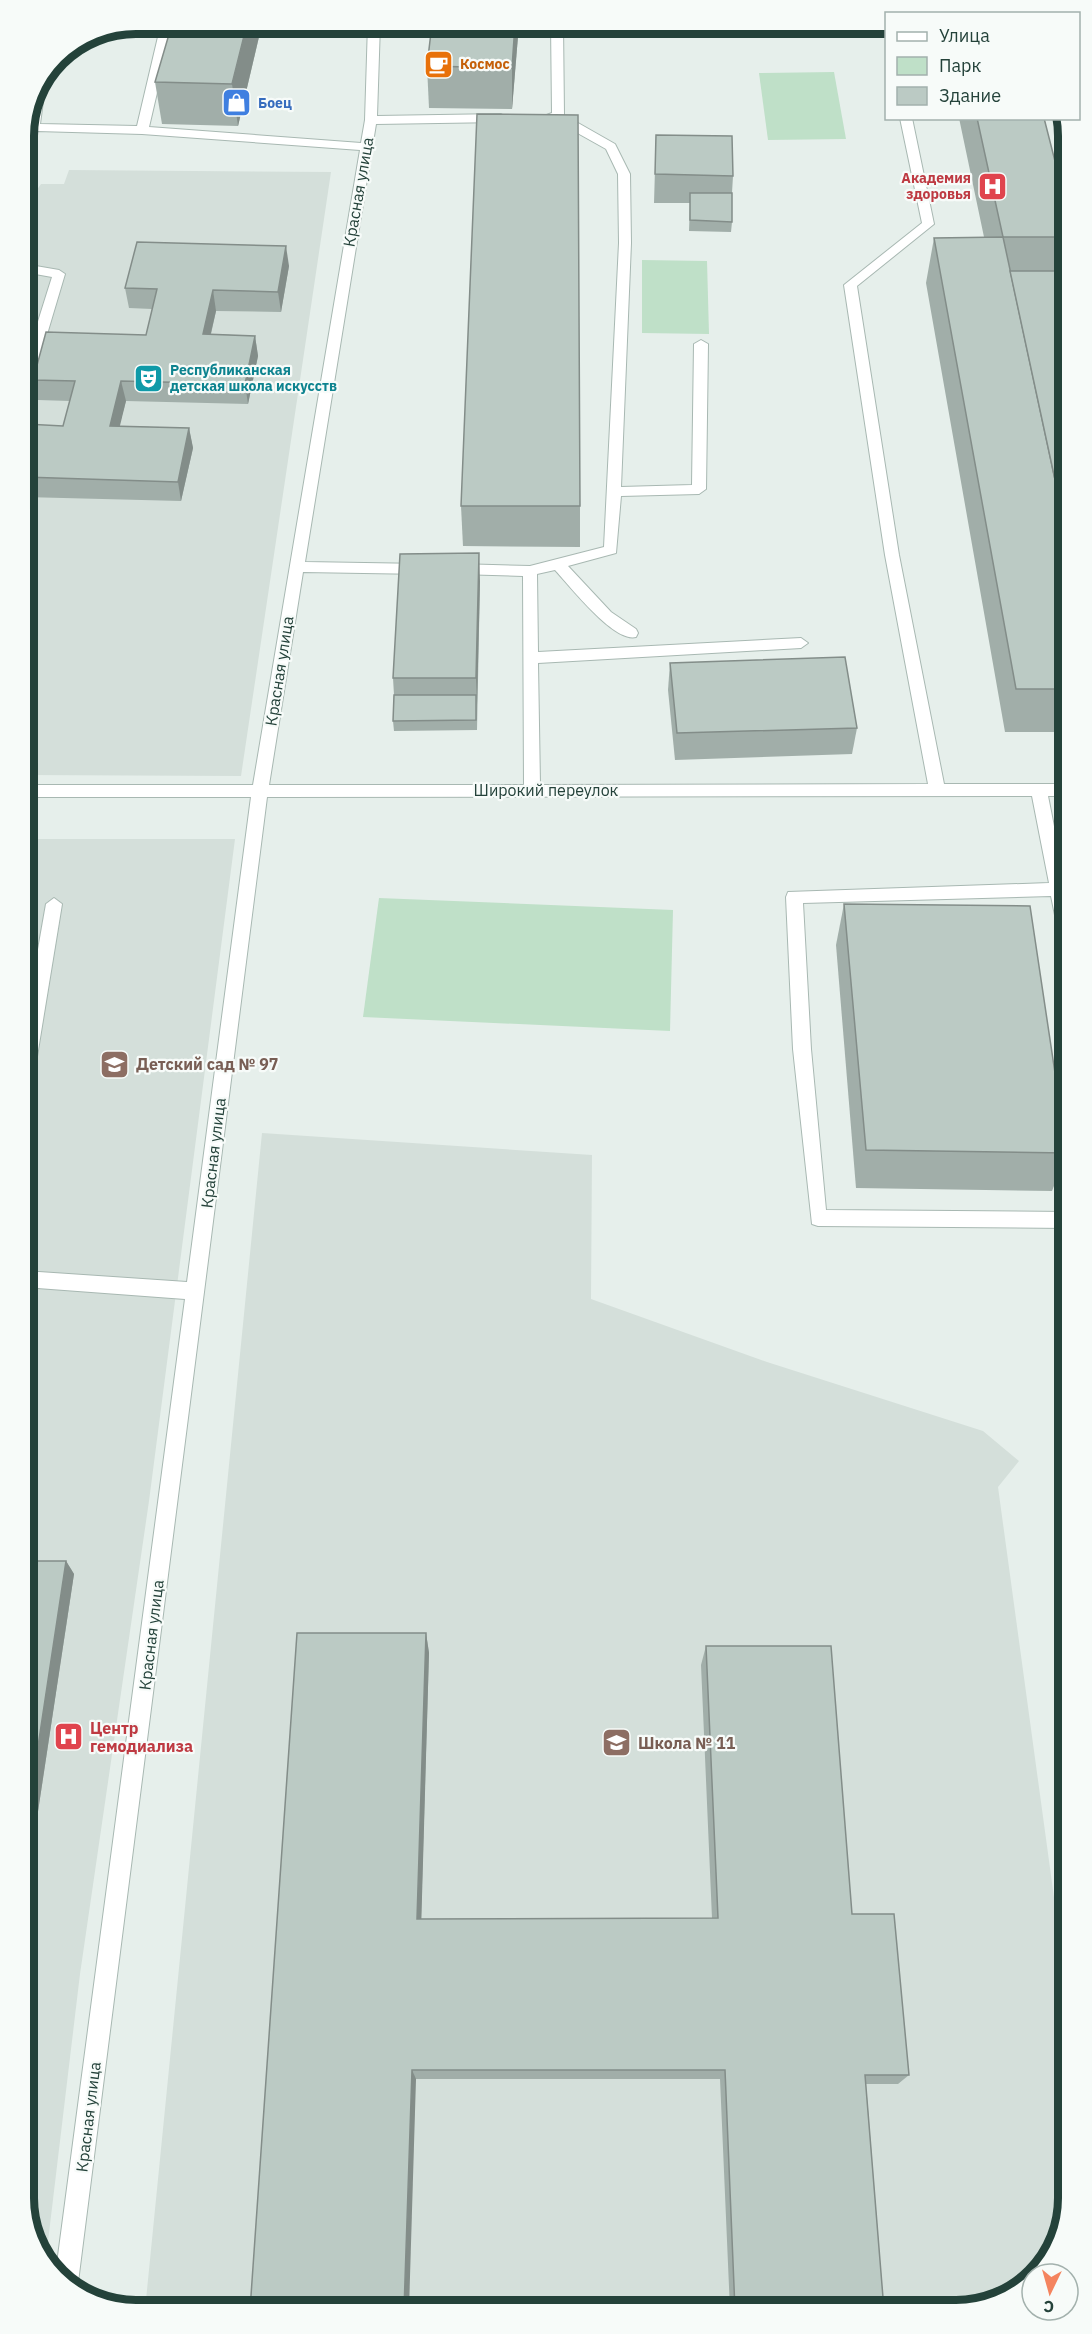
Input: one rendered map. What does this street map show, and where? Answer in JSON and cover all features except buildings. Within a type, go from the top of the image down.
[{"type":"street","points":[[142,130],[165,34]]},
{"type":"street","name":"Красная улица","points":[[68,2273],[260,789],[371,120],[374,34]]},
{"type":"street","points":[[557,35],[558,117]]},
{"type":"street","points":[[296,567],[530,571],[611,550],[625,243],[624,174],[611,147],[558,117],[537,118]]},
{"type":"street","points":[[371,120],[515,118]]},
{"type":"street","points":[[906,120],[928,224],[850,285],[892,555],[937,791]]},
{"type":"street","points":[[35,127],[142,130],[365,147]]},
{"type":"street","points":[[35,270],[59,274],[35,353]]},
{"type":"street","points":[[613,492],[699,489],[701,344]]},
{"type":"street","points":[[558,564],[606,616],[631,633]]},
{"type":"street","points":[[530,571],[532,790]]},
{"type":"street","points":[[531,658],[801,643]]},
{"type":"street","points":[[1039,790],[1058,854]]},
{"type":"street","name":"Широкий переулок","points":[[35,791],[1058,790]]},
{"type":"street","points":[[1058,880],[1058,894]]},
{"type":"street","points":[[1057,889],[794,897],[802,1048],[818,1218],[1058,1220]]},
{"type":"street","points":[[35,1019],[54,904]]},
{"type":"street","points":[[34,1281],[195,1291]]},
{"type":"shaded area","points":[[69,170],[331,172],[241,776],[35,775],[35,193],[41,184],[64,184]]},
{"type":"shaded area","name":"Детский сад № 97","points":[[35,839],[235,839],[149,1501],[80,1974],[47,2247],[36,2217],[34,2197]]},
{"type":"shaded area","name":"Школа № 11","points":[[262,1133],[592,1155],[591,1299],[767,1362],[983,1431],[1019,1461],[998,1487],[1058,1927],[1057,2211],[1050,2236],[1040,2254],[1034,2262],[1020,2262],[1020,2276],[994,2292],[975,2298],[955,2300],[146,2299]]},
{"type":"green space","points":[[834,72],[846,139],[768,140],[759,73]]},
{"type":"green space","points":[[642,260],[707,261],[709,334],[642,333]]},
{"type":"green space","points":[[379,898],[673,910],[670,1031],[363,1017]]},
{"type":"place","name":"Космос","points":[[439,64]]},
{"type":"place","name":"Боец","points":[[237,103]]},
{"type":"place","name":"Академия здоровья","points":[[992,186]]},
{"type":"place","name":"Республиканская детская школа искусств","points":[[149,378]]},
{"type":"place","name":"Детский сад № 97","points":[[115,1064]]},
{"type":"place","name":"Центр гемодиализа","points":[[69,1737]]},
{"type":"place","name":"Школа № 11","points":[[617,1743]]}]
